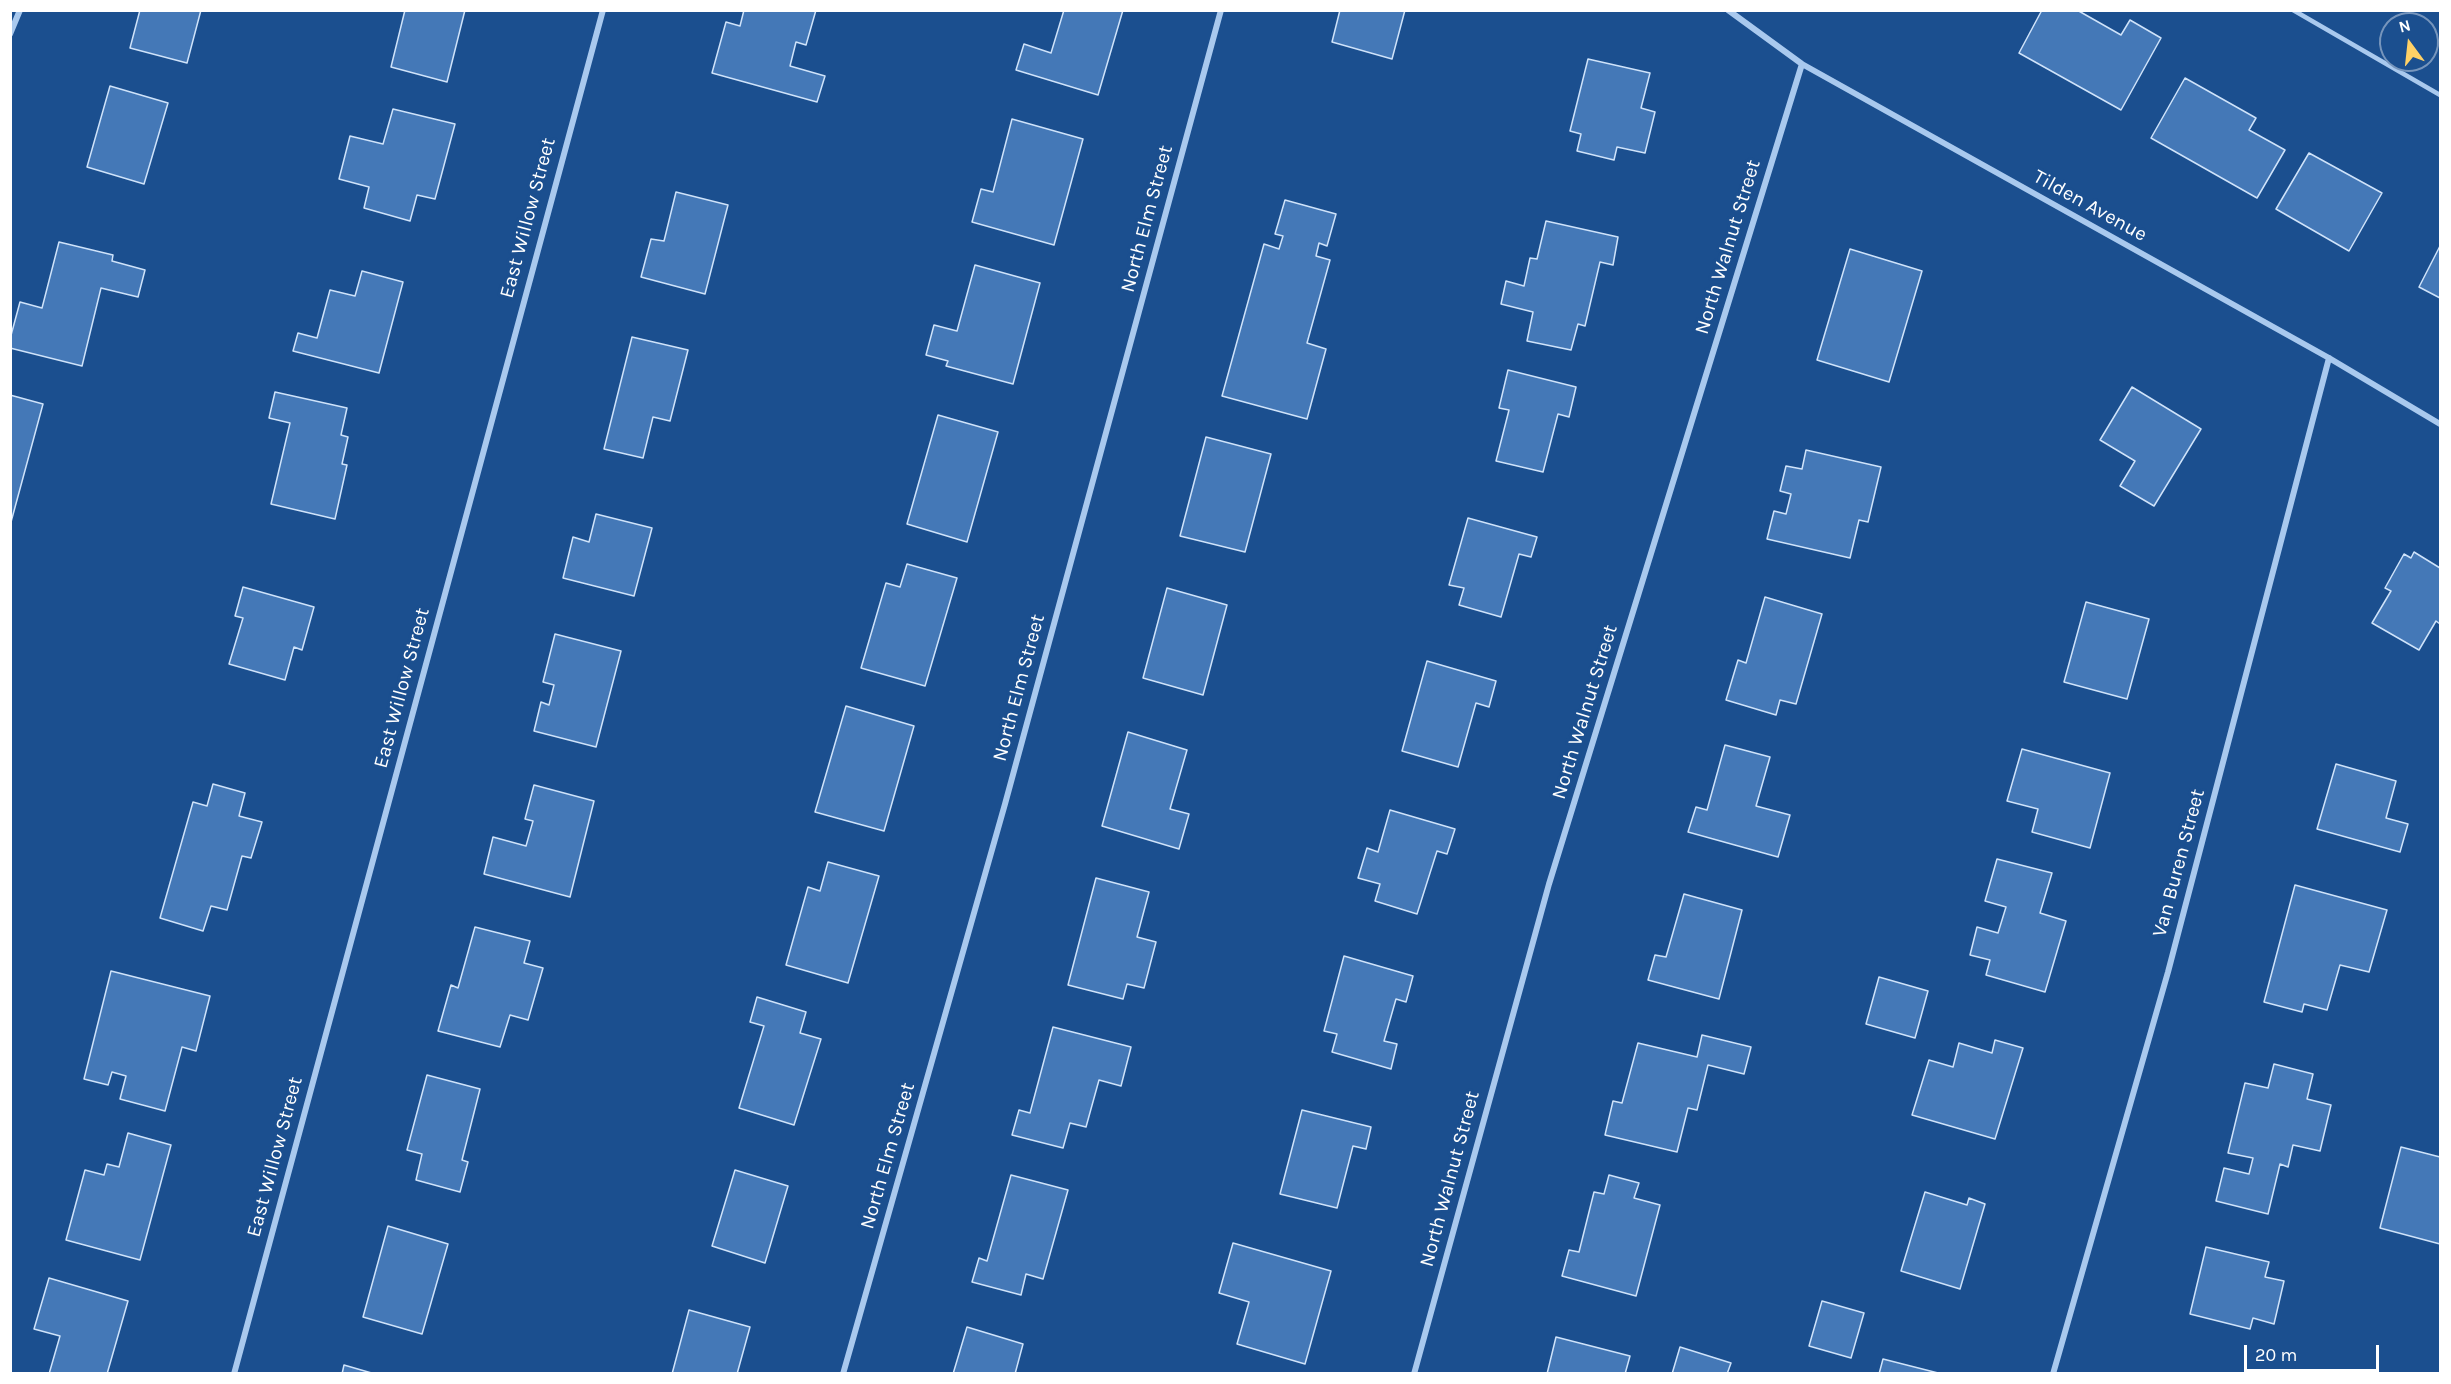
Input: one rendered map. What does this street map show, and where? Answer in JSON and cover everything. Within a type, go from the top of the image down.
[{"type":"street","points":[[10,34],[20,10]]},
{"type":"street","name":"East Willow Street","points":[[234,1374],[603,10]]},
{"type":"street","name":"North Elm Street","points":[[843,1374],[1005,804],[1221,10]]},
{"type":"street","name":"Tilden Avenue","points":[[1728,10],[1802,64],[2329,358],[2440,424]]},
{"type":"street","name":"North Walnut Street","points":[[1414,1374],[1549,884],[1802,64]]},
{"type":"street","name":"Van Buren Street","points":[[2053,1374],[2168,972],[2329,358]]},
{"type":"lane","points":[[2293,10],[2440,95]]},
{"type":"building","points":[[140,10],[201,10],[187,63],[130,48]]},
{"type":"building","points":[[405,10],[465,10],[447,82],[391,67]]},
{"type":"building","points":[[744,10],[816,10],[806,45],[796,42],[790,66],[825,76],[817,102],[712,73],[726,22],[740,26]]},
{"type":"building","points":[[1064,10],[1123,10],[1098,95],[1016,70],[1024,44],[1051,53]]},
{"type":"building","points":[[1340,10],[1405,10],[1392,59],[1332,42]]},
{"type":"building","points":[[2042,10],[2077,10],[2121,35],[2130,20],[2161,38],[2121,110],[2019,53]]},
{"type":"building","points":[[1588,59],[1650,73],[1641,108],[1655,112],[1645,153],[1617,147],[1614,160],[1577,151],[1581,134],[1570,131]]},
{"type":"building","points":[[2185,78],[2256,118],[2249,130],[2285,150],[2257,198],[2151,138]]},
{"type":"building","points":[[110,86],[168,103],[144,184],[87,167]]},
{"type":"building","points":[[393,109],[455,124],[435,199],[417,195],[410,221],[364,208],[369,187],[339,179],[350,136],[383,144]]},
{"type":"building","points":[[1012,119],[1083,139],[1054,245],[972,222],[981,189],[993,192]]},
{"type":"building","points":[[2309,153],[2382,193],[2349,251],[2276,209]]},
{"type":"building","points":[[676,192],[728,205],[705,294],[641,277],[651,239],[664,241]]},
{"type":"building","points":[[1285,200],[1336,214],[1327,246],[1319,243],[1316,256],[1330,260],[1307,343],[1326,349],[1307,419],[1222,396],[1264,244],[1279,249],[1283,236],[1275,234]]},
{"type":"building","points":[[1546,221],[1618,237],[1613,265],[1600,262],[1585,326],[1578,324],[1571,350],[1527,341],[1533,312],[1501,304],[1506,281],[1524,286],[1530,258],[1537,259]]},
{"type":"building","points":[[59,242],[113,255],[112,261],[145,270],[138,297],[101,288],[82,366],[10,348],[10,339],[20,302],[42,308]]},
{"type":"building","points":[[2440,246],[2440,298],[2419,287]]},
{"type":"building","points":[[1850,249],[1922,271],[1889,382],[1817,360]]},
{"type":"building","points":[[975,265],[1040,283],[1013,384],[946,366],[948,361],[926,355],[934,325],[957,331]]},
{"type":"building","points":[[362,271],[403,282],[379,373],[293,351],[298,333],[317,338],[330,290],[355,296]]},
{"type":"building","points":[[632,337],[688,350],[670,421],[653,417],[643,458],[604,449]]},
{"type":"building","points":[[1508,370],[1576,387],[1569,417],[1558,414],[1543,472],[1496,461],[1509,410],[1499,408]]},
{"type":"building","points":[[2132,387],[2201,429],[2154,506],[2120,486],[2135,461],[2100,440]]},
{"type":"building","points":[[275,392],[347,408],[341,435],[348,437],[342,464],[347,465],[335,519],[271,504],[290,423],[269,418]]},
{"type":"building","points":[[10,395],[43,404],[11,522],[10,522]]},
{"type":"building","points":[[938,415],[998,432],[967,542],[907,524]]},
{"type":"building","points":[[1206,437],[1271,454],[1245,552],[1180,536]]},
{"type":"building","points":[[1806,450],[1881,467],[1868,522],[1859,520],[1850,558],[1767,539],[1774,511],[1786,514],[1791,494],[1780,491],[1786,466],[1802,469]]},
{"type":"building","points":[[596,514],[652,528],[634,596],[563,578],[573,537],[589,542]]},
{"type":"building","points":[[1468,518],[1537,537],[1531,557],[1519,554],[1501,617],[1459,605],[1464,588],[1449,585]]},
{"type":"building","points":[[2414,552],[2440,568],[2440,624],[2436,621],[2419,650],[2372,623],[2391,591],[2385,588],[2404,554],[2411,558]]},
{"type":"building","points":[[907,564],[957,578],[925,686],[861,668],[886,583],[900,587]]},
{"type":"building","points":[[243,587],[314,607],[302,650],[294,647],[285,680],[229,664],[243,618],[235,616]]},
{"type":"building","points":[[1167,588],[1227,605],[1203,695],[1143,678]]},
{"type":"building","points":[[1765,597],[1822,614],[1796,704],[1780,700],[1776,715],[1726,700],[1738,660],[1746,663]]},
{"type":"building","points":[[2086,602],[2149,619],[2127,699],[2064,682]]},
{"type":"building","points":[[555,634],[621,651],[596,747],[534,731],[541,702],[549,705],[554,685],[543,682]]},
{"type":"building","points":[[1427,661],[1496,681],[1489,707],[1476,703],[1458,767],[1402,751]]},
{"type":"building","points":[[846,706],[914,726],[884,831],[815,812]]},
{"type":"building","points":[[1128,732],[1187,750],[1170,809],[1189,814],[1179,849],[1102,826]]},
{"type":"building","points":[[1725,745],[1770,757],[1756,806],[1790,815],[1778,857],[1688,832],[1696,807],[1707,810]]},
{"type":"building","points":[[2022,749],[2110,773],[2090,848],[2032,832],[2038,809],[2007,801]]},
{"type":"building","points":[[2336,764],[2396,781],[2386,818],[2408,824],[2400,852],[2317,829]]},
{"type":"building","points":[[213,784],[245,793],[239,816],[262,822],[251,858],[242,856],[227,910],[211,906],[203,931],[160,918],[193,802],[207,806]]},
{"type":"building","points":[[534,785],[594,801],[570,897],[484,874],[493,837],[526,846],[533,821],[525,819]]},
{"type":"building","points":[[1390,810],[1455,829],[1447,854],[1437,851],[1417,914],[1375,901],[1380,884],[1358,878],[1367,848],[1378,852]]},
{"type":"building","points":[[1997,859],[2052,873],[2040,913],[2066,921],[2045,992],[1986,975],[1990,960],[1970,955],[1977,927],[1998,933],[2006,907],[1985,901]]},
{"type":"building","points":[[828,862],[879,876],[848,983],[786,965],[808,887],[820,891]]},
{"type":"building","points":[[1096,878],[1149,892],[1137,937],[1156,942],[1144,988],[1127,984],[1123,999],[1068,985]]},
{"type":"building","points":[[2295,885],[2387,910],[2369,972],[2340,965],[2327,1010],[2304,1004],[2302,1012],[2264,1002]]},
{"type":"building","points":[[1684,894],[1742,910],[1719,999],[1648,980],[1655,955],[1666,957]]},
{"type":"building","points":[[475,927],[530,941],[524,963],[543,968],[528,1020],[510,1015],[500,1047],[438,1031],[451,985],[458,988]]},
{"type":"building","points":[[1344,956],[1413,976],[1406,1002],[1396,999],[1384,1041],[1397,1044],[1391,1069],[1332,1052],[1337,1034],[1324,1031]]},
{"type":"building","points":[[111,971],[210,996],[196,1051],[182,1047],[165,1111],[120,1099],[126,1076],[112,1072],[108,1085],[84,1079]]},
{"type":"building","points":[[1879,977],[1928,991],[1915,1038],[1866,1024]]},
{"type":"building","points":[[757,997],[806,1012],[800,1033],[821,1039],[794,1125],[739,1108],[764,1026],[750,1022]]},
{"type":"building","points":[[1053,1027],[1131,1047],[1121,1086],[1099,1080],[1086,1127],[1070,1123],[1063,1148],[1012,1135],[1019,1110],[1030,1113]]},
{"type":"building","points":[[1702,1035],[1751,1047],[1744,1074],[1708,1065],[1697,1110],[1688,1108],[1677,1152],[1605,1135],[1613,1101],[1622,1103],[1638,1043],[1697,1057]]},
{"type":"building","points":[[1995,1040],[2023,1048],[1995,1139],[1912,1115],[1929,1060],[1953,1067],[1959,1043],[1992,1053]]},
{"type":"building","points":[[2274,1064],[2313,1074],[2307,1099],[2331,1105],[2320,1151],[2293,1145],[2288,1167],[2280,1164],[2268,1214],[2216,1201],[2224,1168],[2249,1174],[2253,1158],[2228,1153],[2245,1083],[2268,1088]]},
{"type":"building","points":[[427,1075],[480,1089],[462,1160],[468,1162],[460,1192],[416,1180],[422,1154],[407,1150]]},
{"type":"building","points":[[1302,1110],[1371,1127],[1366,1149],[1353,1146],[1337,1208],[1280,1194]]},
{"type":"building","points":[[128,1133],[171,1145],[140,1260],[66,1240],[85,1170],[104,1175],[107,1164],[119,1167]]},
{"type":"building","points":[[2401,1147],[2440,1157],[2440,1244],[2380,1228]]},
{"type":"building","points":[[735,1170],[788,1186],[765,1263],[712,1246]]},
{"type":"building","points":[[1011,1175],[1068,1190],[1043,1279],[1026,1274],[1021,1295],[972,1282],[979,1258],[987,1261]]},
{"type":"building","points":[[1609,1175],[1639,1183],[1634,1198],[1660,1205],[1636,1296],[1562,1276],[1569,1250],[1579,1252],[1594,1192],[1604,1194]]},
{"type":"building","points":[[1925,1192],[1967,1205],[1969,1198],[1985,1204],[1960,1289],[1901,1271]]},
{"type":"building","points":[[388,1226],[448,1244],[422,1334],[363,1317]]},
{"type":"building","points":[[1233,1243],[1331,1271],[1305,1364],[1237,1344],[1249,1302],[1219,1293]]},
{"type":"building","points":[[2206,1247],[2269,1262],[2265,1277],[2284,1281],[2274,1324],[2253,1318],[2250,1329],[2190,1314]]},
{"type":"building","points":[[49,1278],[128,1301],[107,1374],[49,1374],[60,1336],[34,1329]]},
{"type":"building","points":[[1822,1301],[1864,1313],[1851,1358],[1809,1346]]},
{"type":"building","points":[[689,1310],[750,1327],[737,1374],[672,1374]]},
{"type":"building","points":[[967,1327],[1023,1344],[1015,1374],[953,1374]]},
{"type":"building","points":[[1556,1337],[1630,1356],[1625,1374],[1547,1374]]},
{"type":"building","points":[[1680,1347],[1731,1363],[1727,1374],[1672,1374]]},
{"type":"building","points":[[1883,1359],[1942,1374],[1879,1374]]},
{"type":"building","points":[[344,1365],[375,1374],[342,1374]]}]
